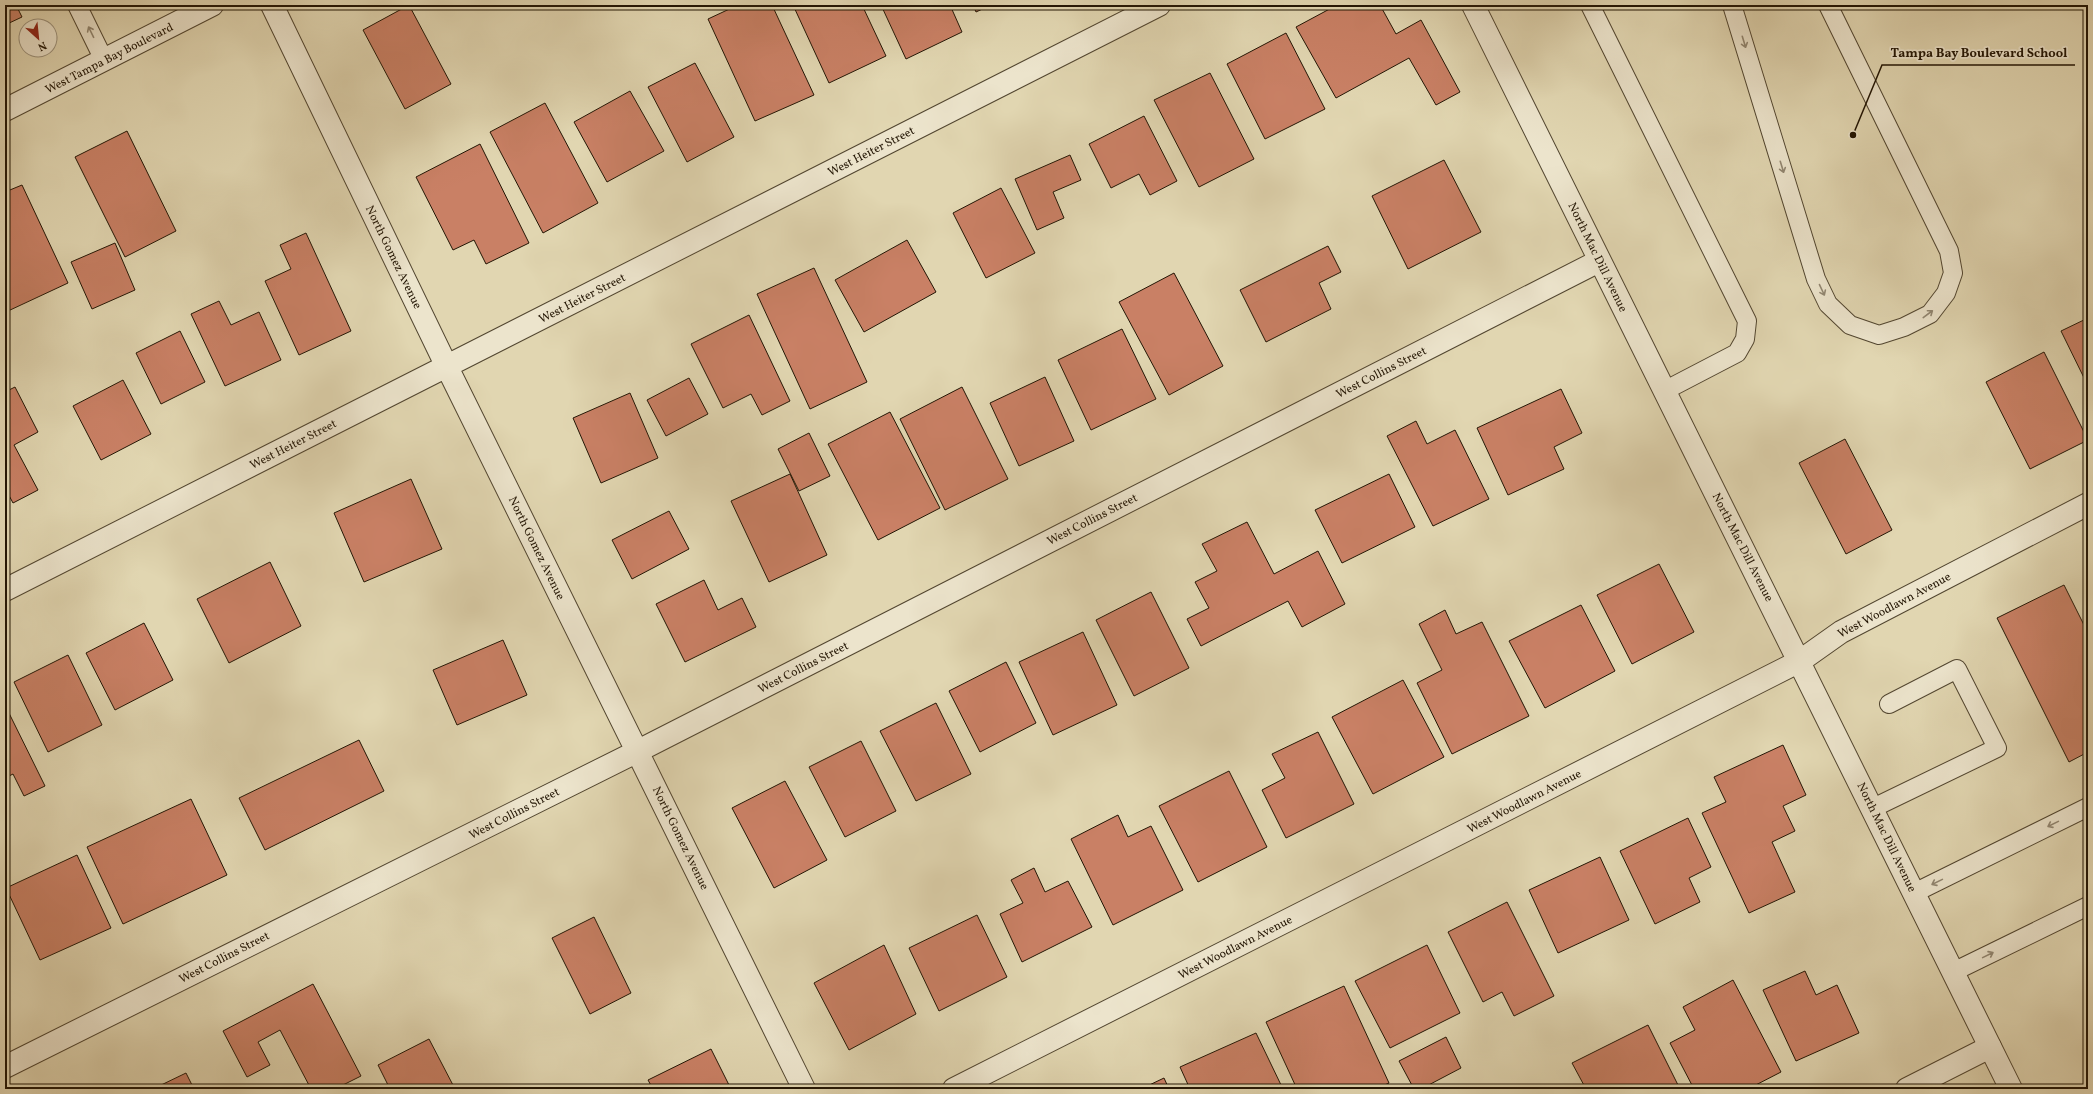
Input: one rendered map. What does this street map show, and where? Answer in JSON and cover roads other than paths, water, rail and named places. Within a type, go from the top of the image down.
[{"type":"street","name":"West Tampa Bay Boulevard","points":[[5,110],[212,5]]},
{"type":"street","name":"North Gomez Avenue","points":[[272,5],[447,367],[804,1089]]},
{"type":"street","name":"West Heiter Street","points":[[5,590],[1159,5]]},
{"type":"street","name":"North Mac Dill Avenue","points":[[1473,5],[1599,261],[1873,808],[2011,1089]]},
{"type":"street","name":"West Collins Street","points":[[5,1067],[638,751],[1599,261]]},
{"type":"street","name":"West Woodlawn Avenue","points":[[954,1089],[1800,662],[1841,632],[2088,504]]},
{"type":"street","points":[[1907,1089],[1990,1047]]},
{"type":"lane","points":[[77,5],[104,60]]},
{"type":"lane","points":[[1590,5],[1746,321],[1745,339],[1737,353],[1664,391]]},
{"type":"lane","points":[[1732,5],[1816,279],[1828,304],[1850,325],[1879,334],[1904,327],[1930,314],[1946,293],[1954,273],[1949,251],[1828,5]]},
{"type":"lane","points":[[1873,808],[1996,748],[1957,669],[1889,704]]},
{"type":"lane","points":[[1914,893],[2088,807]]},
{"type":"lane","points":[[1953,972],[2088,906]]},
{"type":"place","name":"Tampa Bay Boulevard School","points":[[1853,135]]}]
